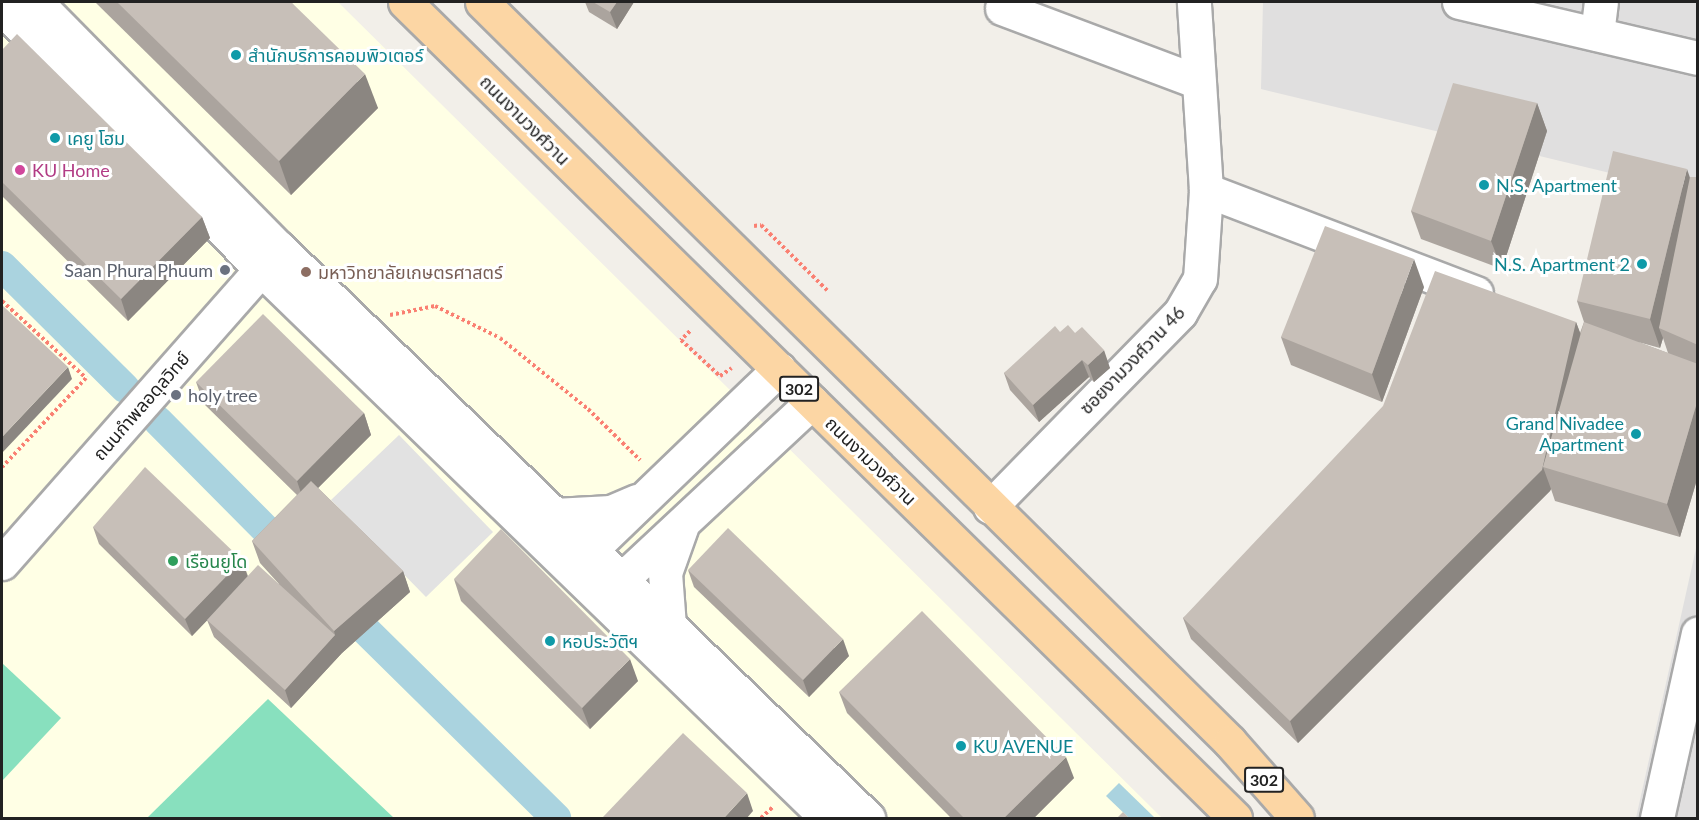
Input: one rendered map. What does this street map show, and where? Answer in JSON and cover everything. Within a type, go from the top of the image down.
[{"type":"main road","name":"ถนนงามวงศ์วาน","points":[[405,2],[1235,819]]},
{"type":"main road","name":"302","points":[[482,2],[1230,742],[1297,819]]},
{"type":"main road","points":[[1230,742],[1316,819]]},
{"type":"main road","points":[[1193,777],[1228,819]]},
{"type":"street","points":[[36,2],[270,259],[611,590],[827,819]]},
{"type":"street","name":"ซอยงามวงศ์วาน 46","points":[[990,507],[1192,297],[1204,257],[1206,190],[1194,2]]},
{"type":"street","points":[[1459,2],[1698,58]]},
{"type":"street","points":[[1597,34],[1601,2]]},
{"type":"street","points":[[1002,8],[1199,82]]},
{"type":"street","points":[[2,9],[270,259],[554,515],[580,560]]},
{"type":"street","points":[[1206,190],[1508,305]]},
{"type":"street","name":"ถนนกำพลอดุลวิทย์","points":[[2,563],[270,259]]},
{"type":"street","points":[[554,515],[611,512],[779,369]]},
{"type":"street","points":[[611,590],[812,402]]},
{"type":"street","points":[[580,560],[645,483]]},
{"type":"street","points":[[669,626],[665,573],[685,521]]},
{"type":"street","points":[[611,590],[669,626],[868,819]]},
{"type":"street","points":[[1657,819],[1698,633]]},
{"type":"path","points":[[754,226],[761,225],[827,290]]},
{"type":"path","points":[[2,301],[86,378],[2,467]]},
{"type":"path","points":[[386,316],[435,306],[500,338],[588,409],[645,483]]},
{"type":"path","points":[[690,331],[681,340],[720,376]]},
{"type":"shaded area","name":"มหาวิทยาลัยเกษตรศาสตร์","points":[[2,2],[338,2],[1162,818],[2,818]]},
{"type":"shaded area","points":[[1263,2],[1697,2],[1697,194],[1261,89]]},
{"type":"shaded area","points":[[399,435],[493,532],[426,597],[331,500]]},
{"type":"shaded area","points":[[1697,544],[1697,818],[1636,818]]},
{"type":"green space","points":[[2,663],[61,718],[2,781]]},
{"type":"green space","points":[[268,699],[394,818],[147,818]]},
{"type":"water","points":[[1119,783],[1155,818],[1129,818],[1106,796]]},
{"type":"building","name":"สำนักบริการคอมพิวเตอร์","points":[[117,2],[291,2],[365,74],[279,161]]},
{"type":"building","points":[[593,2],[617,2],[610,12]]},
{"type":"building","name":"เคยู โฮม","points":[[17,34],[202,217],[121,299],[2,182],[2,50]]},
{"type":"building","name":"N.S. Apartment","points":[[1453,83],[1537,103],[1491,241],[1411,211]]},
{"type":"building","name":"N.S. Apartment 2","points":[[1613,151],[1687,169],[1650,319],[1577,301]]},
{"type":"building","points":[[1690,177],[1698,177],[1698,345],[1659,328]]},
{"type":"building","points":[[1325,226],[1414,259],[1372,374],[1281,337]]},
{"type":"building","points":[[1435,271],[1576,322],[1542,470],[1290,721],[1183,618],[1383,406]]},
{"type":"building","points":[[2,305],[68,367],[2,437]]},
{"type":"building","points":[[263,314],[364,413],[297,481],[196,382]]},
{"type":"building","name":"Grand Nivadee Apartment","points":[[1584,322],[1698,364],[1698,399],[1667,504],[1543,467]]},
{"type":"building","points":[[1068,325],[1075,333],[1082,327],[1104,350],[1088,365],[1082,360],[1033,405],[1004,373],[1055,326],[1060,332]]},
{"type":"building","name":"เรือนยูโด","points":[[145,467],[242,560],[185,619],[93,527]]},
{"type":"building","points":[[311,481],[403,571],[334,631],[252,541]]},
{"type":"building","points":[[728,528],[843,639],[803,680],[688,570]]},
{"type":"building","name":"หอประวัติฯ","points":[[501,529],[630,659],[582,708],[454,579]]},
{"type":"building","points":[[258,565],[335,635],[285,690],[207,620]]},
{"type":"building","name":"KU AVENUE","points":[[922,611],[1066,757],[1003,819],[965,819],[839,692]]},
{"type":"building","points":[[683,733],[747,793],[723,819],[605,819],[603,817]]},
{"type":"building","points":[[1123,812],[1130,819],[1116,819]]},
{"type":"waterway","points":[[2,266],[125,388]]},
{"type":"waterway","points":[[158,421],[293,557]]},
{"type":"waterway","points":[[337,602],[556,818]]},
{"type":"place","name":"สำนักบริการคอมพิวเตอร์","points":[[236,55]]},
{"type":"place","name":"เคยู โฮม","points":[[55,138]]},
{"type":"place","name":"KU Home","points":[[20,170]]},
{"type":"place","name":"N.S. Apartment","points":[[1484,185]]},
{"type":"place","name":"N.S. Apartment 2","points":[[1642,264]]},
{"type":"place","name":"Saan Phura Phuum","points":[[225,270]]},
{"type":"place","name":"มหาวิทยาลัยเกษตรศาสตร์","points":[[306,272]]},
{"type":"place","name":"holy tree","points":[[176,395]]},
{"type":"place","name":"Grand Nivadee Apartment","points":[[1636,434]]},
{"type":"place","name":"เรือนยูโด","points":[[173,561]]},
{"type":"place","name":"หอประวัติฯ","points":[[550,641]]},
{"type":"place","name":"KU AVENUE","points":[[961,746]]}]
